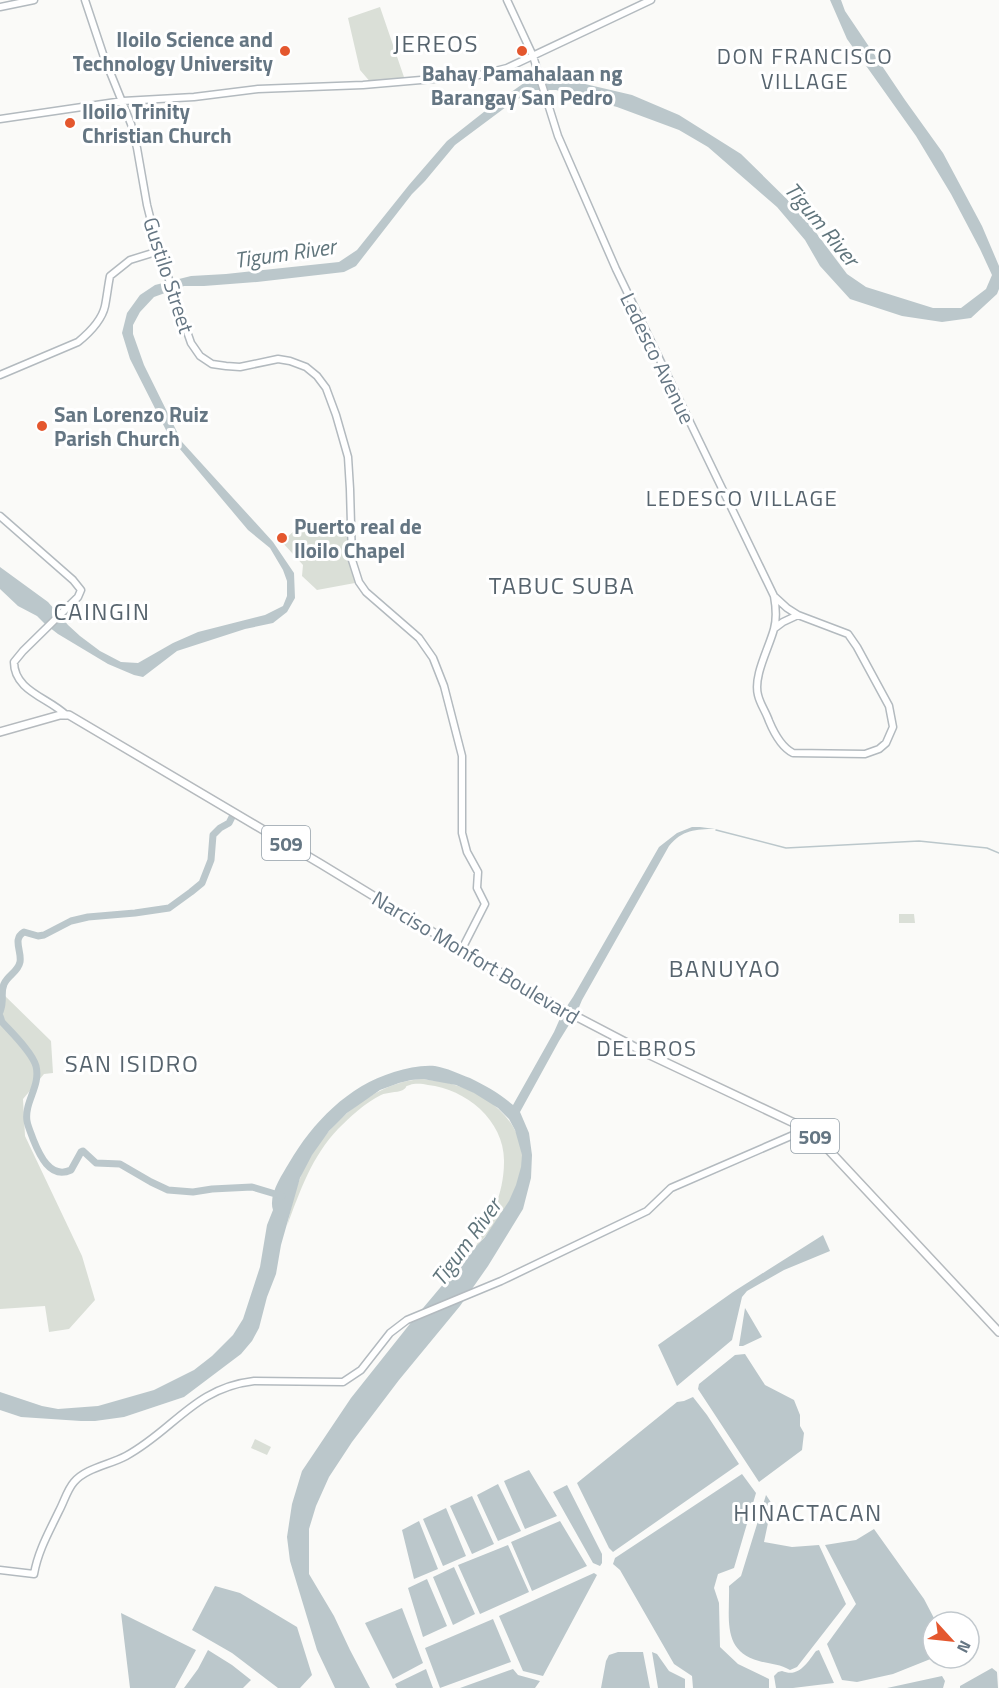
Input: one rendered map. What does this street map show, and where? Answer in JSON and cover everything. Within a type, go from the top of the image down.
[{"type":"main road","points":[[0,732],[66,715]]},
{"type":"main road","name":"Narciso Monfort Boulevard","points":[[66,715],[293,847],[562,1009],[610,1035],[811,1131],[999,1332]]},
{"type":"street","points":[[0,7],[34,0]]},
{"type":"street","name":"Gustilo Street","points":[[85,0],[104,57],[131,124],[147,205],[159,251],[191,343],[200,356],[212,364],[240,367],[273,360],[291,361],[306,367],[317,376],[323,382],[330,397],[346,448],[350,489],[352,560],[359,582],[373,599],[419,638],[428,649],[444,686],[456,734],[463,765],[462,833],[467,852],[477,872],[477,888],[485,904],[462,949]]},
{"type":"street","name":"Ledesco Avenue","points":[[507,0],[537,68],[551,115],[576,181],[774,596]]},
{"type":"street","points":[[0,119],[123,101],[194,97],[258,89],[363,85],[479,75],[507,68],[651,0]]},
{"type":"street","points":[[0,375],[67,346],[86,335],[92,330],[104,310],[110,276],[130,260],[159,251]]},
{"type":"street","points":[[0,516],[73,580],[81,590],[67,609],[14,662],[16,675],[33,694],[66,715]]},
{"type":"street","points":[[774,596],[798,615],[848,634],[859,649],[889,706],[893,727],[886,743],[879,749],[865,754],[793,753],[786,750],[771,727],[758,696],[757,682],[775,628],[774,596]]},
{"type":"street","points":[[775,628],[798,615]]},
{"type":"street","points":[[0,1570],[34,1574],[41,1548],[72,1484],[82,1474],[127,1456],[206,1397],[219,1390],[245,1382],[343,1382],[361,1370],[390,1333],[408,1320],[472,1293],[647,1211],[671,1188],[807,1129]]},
{"type":"shaded area","points":[[830,0],[841,0],[845,11],[943,153],[982,226],[999,266],[999,289],[997,294],[971,318],[942,322],[902,316],[850,299],[820,266],[805,240],[777,207],[708,147],[679,130],[617,107],[556,90],[533,90],[510,104],[455,145],[412,194],[356,266],[344,272],[257,282],[184,286],[154,297],[140,312],[133,325],[133,334],[144,365],[182,442],[273,542],[294,573],[295,598],[287,612],[273,623],[245,629],[177,651],[143,677],[108,664],[58,634],[37,616],[18,606],[0,589],[0,567],[48,602],[80,636],[100,651],[121,662],[138,663],[198,632],[265,615],[283,606],[287,596],[287,581],[270,548],[248,530],[169,436],[130,359],[122,333],[127,313],[140,295],[155,285],[191,276],[339,262],[357,250],[447,141],[524,83],[551,76],[632,95],[679,115],[741,154],[802,214],[847,274],[866,287],[933,308],[961,308],[986,289],[992,275],[951,194],[916,136],[847,39]]},
{"type":"shaded area","points":[[380,7],[405,80],[372,84],[360,70],[348,18]]},
{"type":"shaded area","points":[[295,530],[347,532],[349,562],[355,583],[317,590],[302,576],[303,565],[282,542]]},
{"type":"shaded area","points":[[692,827],[715,829],[690,831],[669,846],[577,1012],[567,1006],[659,847],[677,833]]},
{"type":"shaded area","points":[[899,914],[914,914],[915,923],[899,923]]},
{"type":"shaded area","points":[[0,991],[51,1041],[53,1073],[44,1074],[23,1099],[25,1136],[82,1256],[95,1300],[69,1329],[49,1332],[45,1306],[0,1309]]},
{"type":"shaded area","points":[[562,1014],[572,1020],[520,1112],[529,1133],[532,1155],[531,1178],[523,1209],[460,1306],[352,1442],[329,1477],[316,1506],[309,1529],[309,1574],[334,1616],[370,1688],[335,1688],[317,1650],[290,1561],[287,1537],[292,1504],[302,1471],[351,1398],[413,1320],[485,1237],[509,1201],[516,1185],[522,1155],[515,1130],[509,1119],[498,1108],[456,1085],[423,1079],[399,1083],[380,1090],[347,1113],[329,1131],[312,1155],[300,1178],[281,1245],[276,1274],[259,1328],[252,1341],[241,1354],[184,1397],[124,1417],[81,1421],[21,1417],[0,1410],[0,1392],[58,1409],[98,1406],[154,1390],[194,1370],[233,1335],[243,1319],[260,1267],[267,1225],[273,1210],[272,1198],[276,1185],[309,1133],[333,1107],[377,1078],[420,1066],[444,1068],[470,1078],[513,1105]]},
{"type":"shaded area","points":[[423,1079],[451,1084],[479,1095],[508,1119],[520,1141],[522,1167],[514,1192],[500,1217],[475,1248],[499,1196],[504,1162],[503,1147],[490,1121],[469,1100],[442,1088],[424,1084],[412,1084],[400,1091],[381,1095],[364,1106],[338,1129],[314,1162],[287,1226],[301,1176],[320,1142],[334,1126],[367,1098],[404,1082]]},
{"type":"shaded area","points":[[823,1235],[830,1251],[784,1270],[747,1291],[742,1297],[732,1340],[677,1386],[658,1345],[733,1292]]},
{"type":"shaded area","points":[[745,1308],[762,1337],[739,1346]]},
{"type":"shaded area","points":[[745,1354],[765,1385],[794,1400],[804,1433],[802,1450],[759,1482],[698,1389],[699,1384],[735,1355]]},
{"type":"shaded area","points":[[693,1397],[739,1464],[613,1552],[577,1483],[677,1402]]},
{"type":"shaded area","points":[[255,1439],[271,1447],[267,1455],[251,1448]]},
{"type":"shaded area","points":[[529,1470],[557,1516],[525,1529],[504,1481]]},
{"type":"shaded area","points":[[742,1474],[756,1493],[734,1568],[718,1574],[714,1588],[719,1603],[720,1647],[738,1664],[769,1679],[769,1688],[693,1688],[692,1676],[674,1664],[620,1570],[613,1564],[615,1558]]},
{"type":"shaded area","points":[[498,1484],[521,1531],[498,1541],[477,1495]]},
{"type":"shaded area","points":[[567,1485],[602,1554],[600,1566],[593,1563],[553,1492]]},
{"type":"shaded area","points":[[766,1495],[772,1504],[764,1542],[792,1547],[819,1545],[846,1604],[797,1667],[790,1670],[747,1656],[738,1649],[730,1631],[729,1586],[741,1576]]},
{"type":"shaded area","points":[[472,1496],[494,1544],[472,1554],[450,1506]]},
{"type":"shaded area","points":[[446,1508],[466,1556],[443,1566],[423,1519]]},
{"type":"shaded area","points":[[419,1521],[438,1569],[414,1579],[402,1530]]},
{"type":"shaded area","points":[[560,1521],[587,1566],[532,1591],[511,1542]]},
{"type":"shaded area","points":[[874,1529],[930,1610],[921,1610],[921,1663],[893,1674],[857,1682],[842,1680],[827,1644],[856,1604],[825,1545],[856,1540]]},
{"type":"shaded area","points":[[508,1545],[529,1592],[480,1614],[458,1565]]},
{"type":"shaded area","points":[[454,1567],[475,1614],[453,1625],[433,1577]]},
{"type":"shaded area","points":[[594,1573],[597,1575],[543,1676],[523,1671],[499,1616]]},
{"type":"shaded area","points":[[427,1579],[447,1626],[423,1637],[408,1588]]},
{"type":"shaded area","points":[[215,1586],[240,1593],[297,1627],[312,1675],[300,1688],[278,1688],[232,1653],[192,1630]]},
{"type":"shaded area","points":[[402,1608],[423,1663],[393,1679],[365,1623]]},
{"type":"shaded area","points":[[121,1613],[196,1650],[175,1688],[130,1688]]},
{"type":"shaded area","points":[[493,1619],[511,1662],[440,1688],[425,1648]]},
{"type":"shaded area","points":[[208,1650],[251,1680],[243,1688],[184,1688]]},
{"type":"shaded area","points":[[819,1650],[834,1683],[776,1688],[774,1676],[778,1672],[798,1671]]},
{"type":"shaded area","points":[[618,1652],[643,1652],[650,1688],[601,1688],[606,1661],[609,1655]]},
{"type":"shaded area","points":[[652,1652],[657,1654],[669,1671],[685,1679],[685,1688],[658,1688]]},
{"type":"shaded area","points":[[992,1668],[997,1672],[998,1688],[960,1688],[960,1686]]},
{"type":"shaded area","points":[[426,1669],[433,1688],[397,1688],[395,1684]]},
{"type":"shaded area","points":[[513,1669],[518,1675],[540,1681],[535,1688],[460,1688]]},
{"type":"shaded area","points":[[942,1676],[945,1681],[943,1688],[887,1688]]},
{"type":"waterway","points":[[0,1012],[4,984],[20,962],[18,942],[20,935],[24,932],[38,936],[44,935],[71,921],[88,917],[169,908],[202,883],[211,860],[213,835],[229,823],[232,817]]},
{"type":"waterway","points":[[716,830],[786,848],[919,841],[987,848],[999,853]]},
{"type":"waterway","points":[[0,1016],[2,1022],[21,1043],[36,1066],[36,1080],[28,1107],[27,1121],[39,1152],[51,1169],[64,1172],[71,1170],[83,1151],[96,1163],[120,1164],[168,1190],[193,1192],[252,1187],[282,1196]]},
{"type":"place","name":"Iloilo Science and Technology University","points":[[285,51]]},
{"type":"place","name":"Bahay Pamahalaan ng Barangay San Pedro","points":[[522,51]]},
{"type":"place","name":"Iloilo Trinity Christian Church","points":[[70,123]]},
{"type":"place","name":"San Lorenzo Ruiz Parish Church","points":[[42,426]]},
{"type":"place","name":"Puerto real de Iloilo Chapel","points":[[282,538]]},
{"type":"district","name":"JEREOS","points":[[436,43]]},
{"type":"district","name":"DON FRANCISCO VILLAGE","points":[[805,68]]},
{"type":"district","name":"LEDESCO VILLAGE","points":[[742,498]]},
{"type":"district","name":"TABUC SUBA","points":[[562,585]]},
{"type":"district","name":"CAINGIN","points":[[102,611]]},
{"type":"district","name":"BANUYAO","points":[[725,968]]},
{"type":"district","name":"DELBROS","points":[[647,1048]]},
{"type":"district","name":"SAN ISIDRO","points":[[132,1063]]},
{"type":"district","name":"HINACTACAN","points":[[808,1512]]},
{"type":"water label","name":"Tigum River","points":[[822,224]]},
{"type":"water label","name":"Tigum River","points":[[285,253]]},
{"type":"water label","name":"Tigum River","points":[[466,1242]]}]
